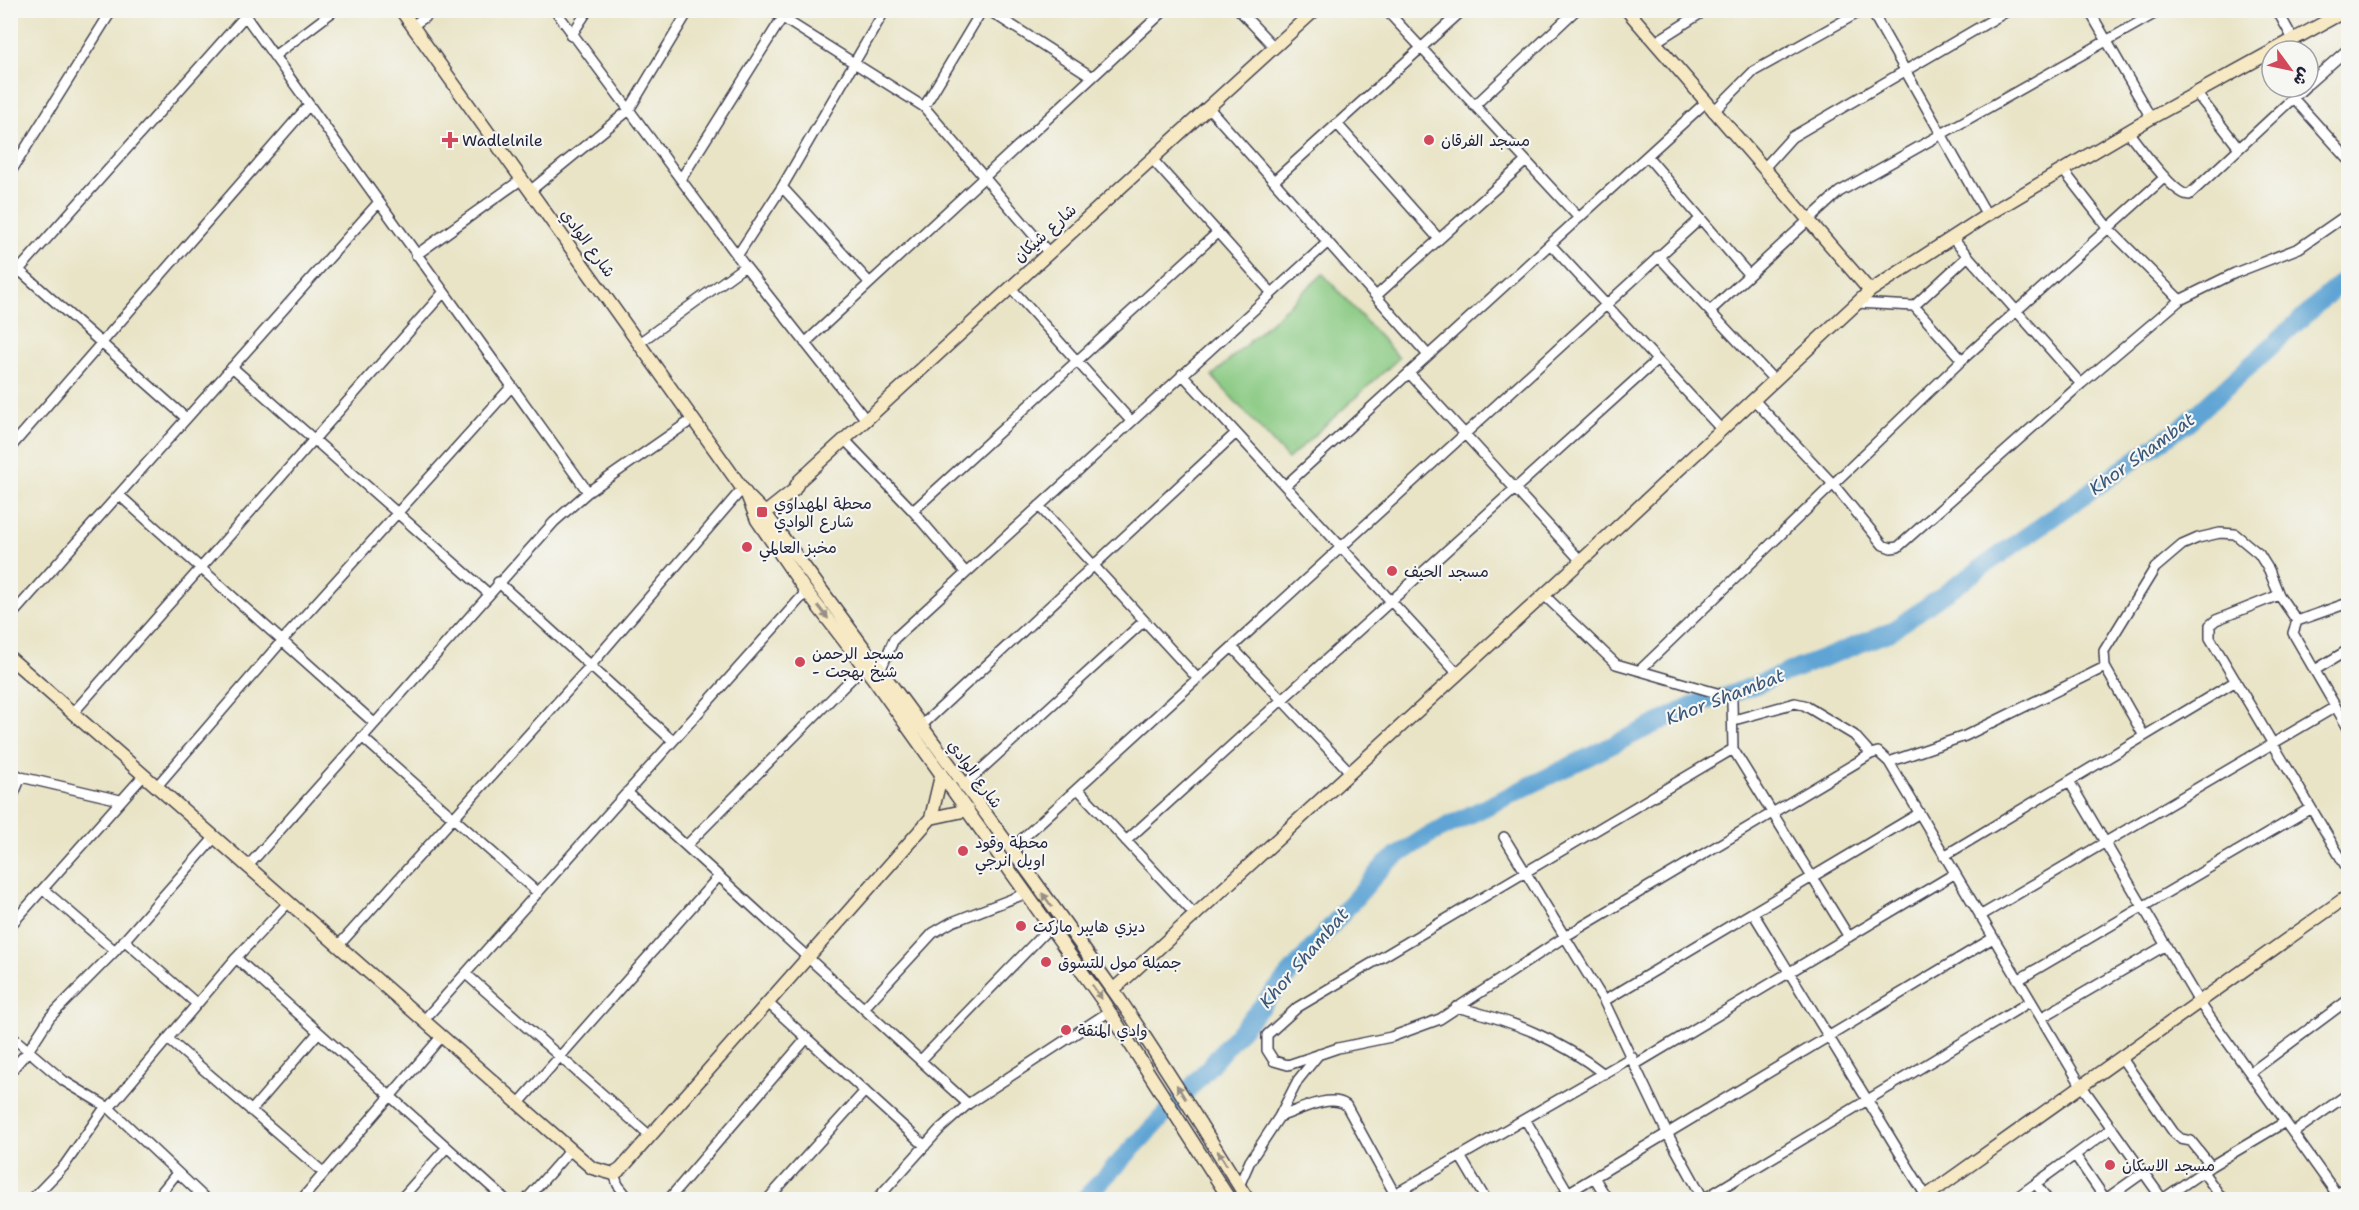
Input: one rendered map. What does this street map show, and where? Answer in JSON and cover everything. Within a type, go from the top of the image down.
[{"type":"street","points":[[11,173],[112,10]]},
{"type":"street","points":[[274,56],[335,10]]},
{"type":"street","name":"شارع الوادي","points":[[401,10],[745,491],[807,591],[864,666],[877,673],[941,776],[968,810],[1110,1011],[1230,1200]]},
{"type":"street","points":[[412,26],[435,10]]},
{"type":"street","points":[[555,10],[571,36],[737,256],[867,421]]},
{"type":"street","points":[[571,36],[588,10]]},
{"type":"street","points":[[530,190],[629,110],[689,10]]},
{"type":"street","points":[[770,10],[784,14],[924,107],[1049,253]]},
{"type":"street","points":[[737,256],[782,187],[885,10]]},
{"type":"street","points":[[924,107],[982,10]]},
{"type":"street","points":[[988,10],[1091,76]]},
{"type":"street","points":[[805,343],[1165,10]]},
{"type":"street","points":[[1239,10],[1274,47]]},
{"type":"street","name":"شارع شيكان","points":[[759,513],[794,490],[799,482],[1010,287],[1315,10]]},
{"type":"street","points":[[1386,10],[1579,218]]},
{"type":"street","points":[[1275,180],[1463,10]]},
{"type":"street","points":[[1474,106],[1576,10]]},
{"type":"street","points":[[1627,10],[1870,291]]},
{"type":"street","points":[[1654,43],[1706,10]]},
{"type":"street","points":[[1285,486],[1647,156],[1754,71],[1863,10]]},
{"type":"street","points":[[1871,10],[1987,215]]},
{"type":"street","points":[[1764,168],[1792,136],[2009,10]]},
{"type":"street","points":[[2089,10],[2151,118]]},
{"type":"street","points":[[1710,311],[1839,192],[2161,10]]},
{"type":"street","points":[[2277,10],[2293,39],[2347,14]]},
{"type":"street","points":[[10,280],[243,13],[588,492]]},
{"type":"street","points":[[681,179],[784,14]]},
{"type":"street","points":[[2320,74],[2349,49]]},
{"type":"street","points":[[1113,990],[1581,561],[1870,291],[1987,215],[2151,118],[2260,57]]},
{"type":"street","points":[[2196,93],[2239,148]]},
{"type":"street","points":[[2128,132],[2165,177],[2180,192],[2189,195],[2292,99]]},
{"type":"street","points":[[2294,99],[2349,159]]},
{"type":"street","points":[[10,448],[309,105]]},
{"type":"street","points":[[1208,107],[1428,355]]},
{"type":"street","points":[[1338,125],[1439,238]]},
{"type":"street","points":[[1647,156],[1749,275]]},
{"type":"street","points":[[1152,159],[1271,292]]},
{"type":"street","points":[[1376,296],[1526,160]]},
{"type":"street","points":[[2063,170],[2109,229],[2180,300]]},
{"type":"street","points":[[1640,670],[1962,360],[2165,177]]},
{"type":"street","points":[[416,255],[522,179]]},
{"type":"street","points":[[782,187],[869,282]]},
{"type":"street","points":[[10,617],[379,202]]},
{"type":"street","points":[[1754,400],[1833,484],[1883,545],[1898,547],[2080,384],[2180,300],[2235,273],[2299,248],[2349,214]]},
{"type":"street","points":[[1010,850],[1462,433],[1700,219]]},
{"type":"street","points":[[913,511],[1218,232]]},
{"type":"street","points":[[1952,238],[2080,384]]},
{"type":"street","points":[[877,673],[894,639],[1328,242]]},
{"type":"street","points":[[1550,244],[1722,430]]},
{"type":"street","points":[[1658,256],[1774,381]]},
{"type":"street","points":[[1914,306],[1968,256]]},
{"type":"street","points":[[10,262],[186,418]]},
{"type":"street","points":[[639,343],[745,266]]},
{"type":"street","points":[[1010,287],[1131,421]]},
{"type":"street","points":[[73,713],[444,293]]},
{"type":"street","points":[[1856,303],[1914,306],[1962,360]]},
{"type":"street","points":[[1126,841],[1656,361]]},
{"type":"street","points":[[232,367],[488,593]]},
{"type":"street","points":[[1409,373],[1512,489],[1581,561]]},
{"type":"street","points":[[1182,374],[1458,674]]},
{"type":"street","points":[[157,786],[281,642],[512,386]]},
{"type":"street","points":[[248,866],[373,722],[554,522],[588,492],[693,419]]},
{"type":"street","points":[[920,727],[1236,433]]},
{"type":"street","points":[[845,440],[913,511],[966,573]]},
{"type":"street","points":[[339,945],[745,491]]},
{"type":"street","points":[[119,495],[373,722]]},
{"type":"street","points":[[1039,506],[1198,679]]},
{"type":"street","name":"شارع الوادي","points":[[759,513],[1113,990],[1166,1068],[1248,1200]]},
{"type":"street","points":[[2144,736],[2105,667],[2104,651],[2155,568],[2182,546],[2198,538],[2228,533],[2246,541],[2269,570],[2279,595],[2296,621]]},
{"type":"street","points":[[498,582],[673,741]]},
{"type":"street","points":[[424,1020],[807,591]]},
{"type":"street","points":[[1544,595],[1616,664],[1727,696],[1732,701],[1733,749],[1849,937]]},
{"type":"street","points":[[2279,595],[2210,625],[2210,638],[2349,870]]},
{"type":"street","points":[[2349,603],[2296,621],[2293,627],[2293,633],[2349,728]]},
{"type":"street","points":[[963,786],[1144,621]]},
{"type":"street","points":[[1232,647],[1350,772]]},
{"type":"street","points":[[2314,670],[2349,650]]},
{"type":"street","points":[[10,658],[571,1149],[597,1171],[614,1174],[621,1169],[932,818],[941,776]]},
{"type":"street","points":[[686,846],[864,666]]},
{"type":"street","points":[[1889,762],[1965,736],[2105,667]]},
{"type":"street","points":[[1944,856],[2236,681]]},
{"type":"street","points":[[1734,720],[1795,703],[1804,705],[1854,735],[1871,754]]},
{"type":"street","points":[[1980,916],[2335,706]]},
{"type":"street","points":[[362,736],[452,819],[538,892]]},
{"type":"street","points":[[1733,749],[1528,873],[1298,1007],[1267,1035],[1267,1050],[1274,1061],[1288,1065],[1319,1054],[1418,1028],[1440,1019],[1566,936],[1871,754],[1878,752],[1889,762],[2081,1085],[2163,1199],[2207,1169],[2285,1122]]},
{"type":"street","points":[[10,771],[21,777],[120,800]]},
{"type":"street","points":[[10,926],[144,775]]},
{"type":"street","points":[[10,803],[21,777]]},
{"type":"street","points":[[2069,781],[2199,1002],[2336,1198],[2349,1186]]},
{"type":"street","points":[[1078,789],[1196,915]]},
{"type":"street","points":[[627,792],[968,1104]]},
{"type":"street","points":[[2018,980],[2311,807]]},
{"type":"street","points":[[932,818],[968,810]]},
{"type":"street","points":[[1604,1001],[1918,814]]},
{"type":"street","points":[[10,1072],[28,1051],[50,1017],[115,951],[215,837]]},
{"type":"street","points":[[1503,837],[1528,873],[1604,1001],[1667,1132],[1704,1199],[2031,1001]]},
{"type":"street","points":[[1279,1117],[1330,1100],[1340,1100],[1346,1105],[1396,1197],[1460,1156],[1604,1074],[1634,1061],[1790,973],[1954,874]]},
{"type":"street","points":[[519,1103],[719,876]]},
{"type":"street","points":[[43,889],[115,951]]},
{"type":"street","points":[[864,1008],[925,941],[941,927],[1027,893]]},
{"type":"street","points":[[1753,912],[1924,1198],[2349,896]]},
{"type":"street","points":[[30,1200],[64,1166],[107,1107],[236,958],[289,902]]},
{"type":"street","points":[[921,1060],[1051,926]]},
{"type":"street","points":[[1556,1200],[1993,938]]},
{"type":"street","points":[[124,940],[197,1004]]},
{"type":"street","points":[[2041,1018],[2166,945]]},
{"type":"street","points":[[236,958],[506,1200]]},
{"type":"street","points":[[466,974],[650,1136]]},
{"type":"street","points":[[2250,1073],[2349,1000]]},
{"type":"street","points":[[768,1003],[925,1146]]},
{"type":"street","points":[[1456,1007],[1522,1026],[1576,1053],[1604,1074]]},
{"type":"street","points":[[876,1200],[925,1146],[968,1104],[1110,1011]]},
{"type":"street","points":[[251,1111],[318,1033]]},
{"type":"street","points":[[10,1035],[64,1081],[107,1107],[207,1200]]},
{"type":"street","points":[[301,1200],[442,1036]]},
{"type":"street","points":[[668,1200],[807,1038]]},
{"type":"street","points":[[168,1039],[324,1173]]},
{"type":"street","points":[[1239,1186],[1250,1161],[1279,1117],[1298,1080],[1319,1054]]},
{"type":"street","points":[[2121,1057],[2174,1133],[2181,1139],[2191,1141],[2223,1200]]},
{"type":"street","points":[[767,1200],[865,1091]]},
{"type":"street","points":[[2293,1134],[2349,1094]]},
{"type":"street","points":[[1525,1119],[1568,1192]]},
{"type":"street","points":[[2013,1200],[2112,1128]]},
{"type":"street","points":[[400,1200],[447,1147]]},
{"type":"street","points":[[526,1200],[571,1149]]},
{"type":"street","points":[[2075,1155],[2106,1199],[2144,1172]]},
{"type":"street","points":[[1460,1156],[1486,1200]]},
{"type":"street","points":[[155,1200],[177,1173]]},
{"type":"street","points":[[614,1174],[618,1185],[630,1200]]},
{"type":"street","points":[[1594,1177],[1608,1200]]},
{"type":"street","points":[[2036,1184],[2048,1200]]},
{"type":"green space","points":[[1323,274],[1399,358],[1288,459],[1212,376]]},
{"type":"waterway","name":"Khor Shambat","points":[[1083,1200],[1194,1084],[1386,863],[1427,836],[1698,703],[1727,696],[1890,632],[2186,424],[2348,276]]},
{"type":"place","name":"Wadlelnile","points":[[450,140]]},
{"type":"place","name":"مسجد الفرقان","points":[[1429,140]]},
{"type":"place","name":"محطة المهداوي شارع الوادي","points":[[762,512]]},
{"type":"place","name":"مخبز العالمي","points":[[747,547]]},
{"type":"place","name":"مسجد الحيف","points":[[1392,571]]},
{"type":"place","name":"مسجد الرحمن - شيخ بهجت","points":[[800,662]]},
{"type":"place","name":"محطة وقود اويل انرجي","points":[[963,851]]},
{"type":"place","name":"ديزي هايبر ماركت","points":[[1021,926]]},
{"type":"place","name":"جميلة مول للتسوق","points":[[1046,962]]},
{"type":"place","name":"وادي المنقة","points":[[1066,1030]]},
{"type":"place","name":"مسجد الاسكان","points":[[2110,1165]]}]
